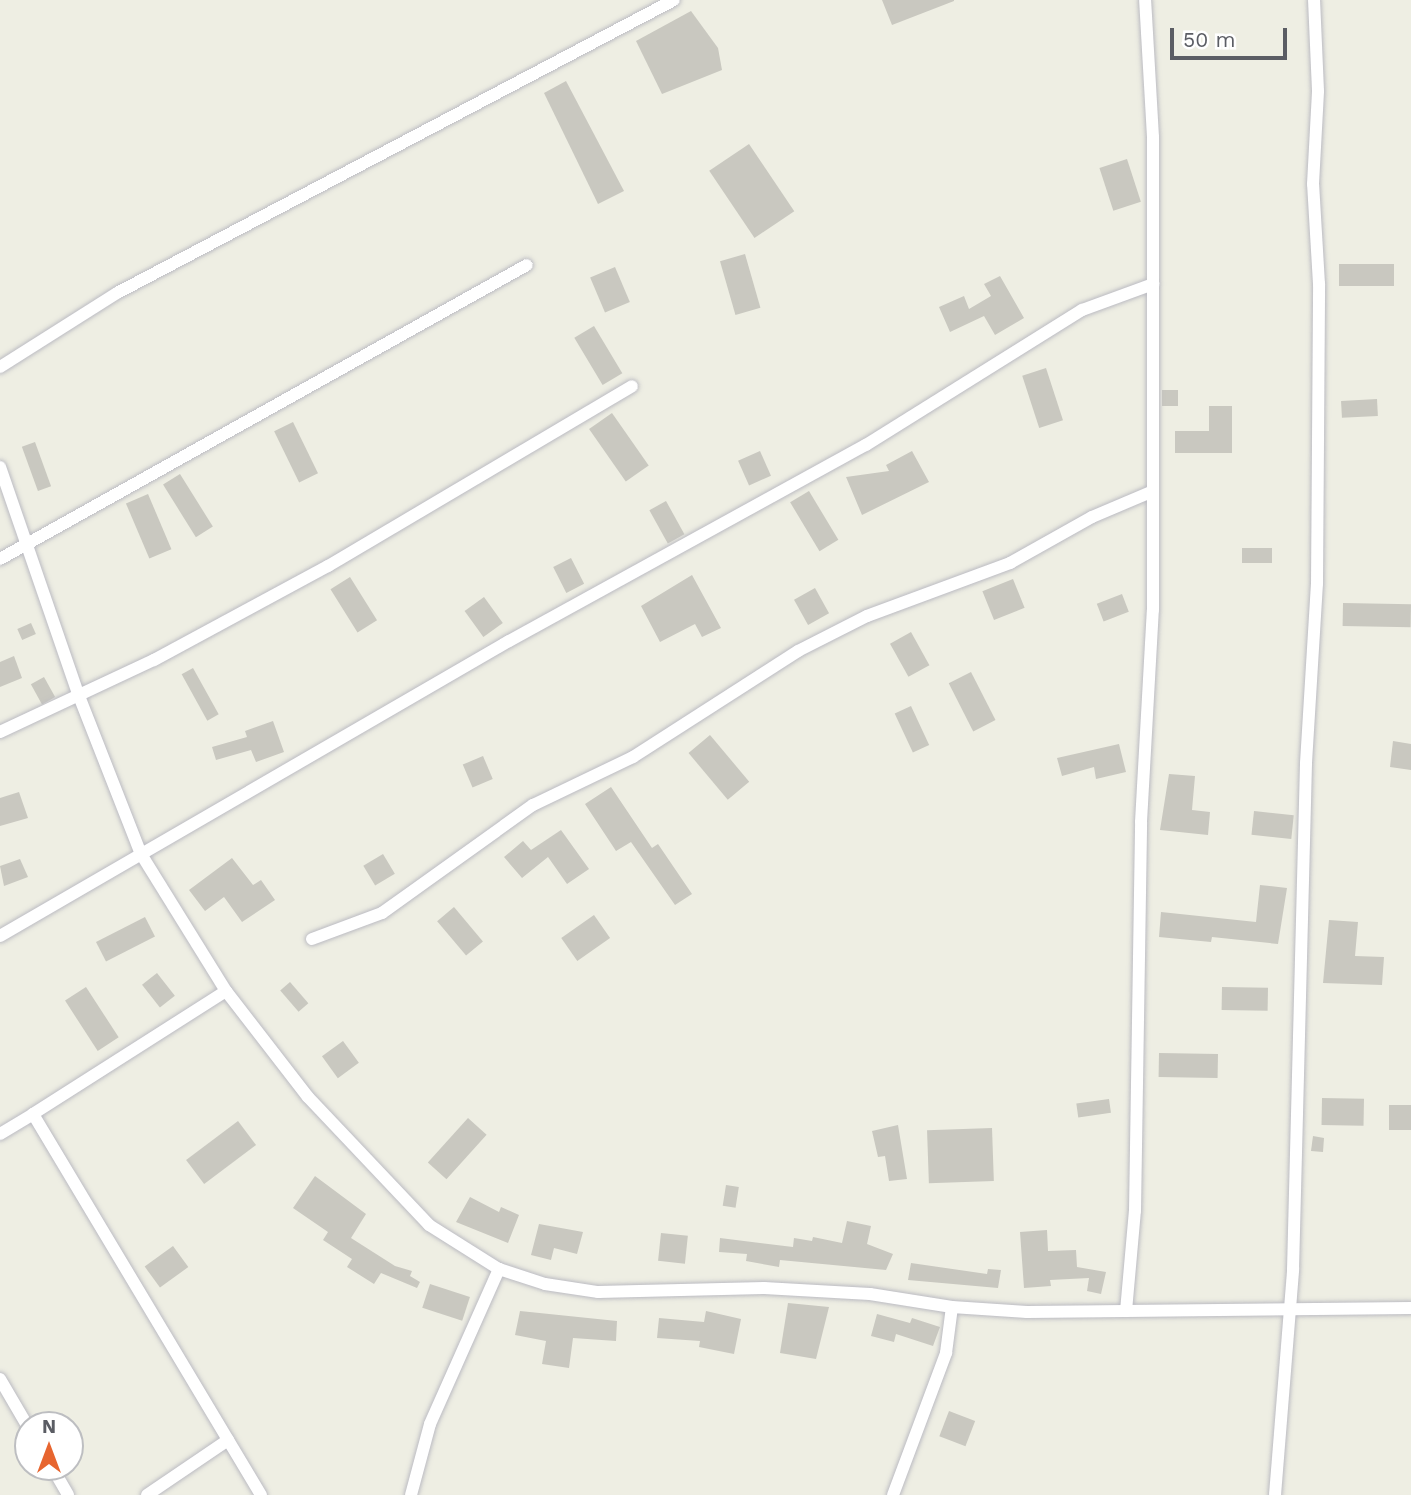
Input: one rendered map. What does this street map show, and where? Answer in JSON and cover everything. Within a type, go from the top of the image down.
[{"type":"street","points":[[0,367],[117,293],[674,0]]},
{"type":"street","points":[[1126,1311],[1135,1211],[1139,889],[1153,610],[1153,137],[1145,0]]},
{"type":"street","points":[[1275,1495],[1290,1311],[1306,763],[1317,584],[1319,284],[1313,184],[1318,91],[1314,0]]},
{"type":"street","points":[[0,559],[29,546],[167,463],[527,264]]},
{"type":"street","points":[[0,936],[509,642],[866,445],[1082,310],[1153,284]]},
{"type":"street","points":[[0,732],[79,696],[328,566],[632,386]]},
{"type":"street","points":[[0,467],[79,696],[141,854],[226,991],[308,1097],[429,1225],[499,1269],[545,1284],[598,1292],[764,1288],[870,1293],[952,1307],[1126,1311],[1411,1308]]},
{"type":"street","points":[[312,939],[382,914],[533,805],[633,757],[798,651],[867,616],[1010,563],[1081,523],[1151,492]]},
{"type":"street","points":[[0,1134],[226,991]]},
{"type":"street","points":[[33,1114],[261,1495]]},
{"type":"street","points":[[411,1495],[430,1424],[499,1269]]},
{"type":"street","points":[[892,1495],[946,1353],[952,1307]]},
{"type":"street","points":[[0,1379],[19,1411]]},
{"type":"street","points":[[147,1495],[228,1440]]},
{"type":"building","points":[[882,0],[954,0],[954,1],[892,25]]},
{"type":"building","points":[[691,11],[718,48],[722,70],[662,94],[636,41]]},
{"type":"building","points":[[566,81],[624,191],[598,204],[544,93]]},
{"type":"building","points":[[749,144],[794,211],[755,238],[709,171]]},
{"type":"building","points":[[1127,159],[1141,202],[1113,211],[1099,168]]},
{"type":"building","points":[[745,254],[760,308],[735,315],[720,261]]},
{"type":"building","points":[[1339,264],[1394,264],[1394,286],[1339,286]]},
{"type":"building","points":[[615,267],[630,302],[605,313],[590,278]]},
{"type":"building","points":[[1000,276],[1024,318],[995,335],[984,316],[950,332],[939,307],[964,296],[969,309],[991,296],[984,284]]},
{"type":"building","points":[[594,326],[622,373],[603,385],[574,338]]},
{"type":"building","points":[[1046,368],[1063,420],[1039,428],[1022,376]]},
{"type":"building","points":[[1162,390],[1178,390],[1178,406],[1162,406]]},
{"type":"building","points":[[1377,399],[1378,416],[1342,418],[1341,401]]},
{"type":"building","points":[[1209,406],[1232,406],[1232,453],[1175,453],[1175,431],[1209,431]]},
{"type":"building","points":[[612,413],[649,465],[626,481],[589,429]]},
{"type":"building","points":[[293,422],[318,473],[299,482],[274,431]]},
{"type":"building","points":[[35,442],[51,486],[38,491],[22,447]]},
{"type":"building","points":[[760,451],[771,476],[749,485],[738,461]]},
{"type":"building","points":[[912,451],[929,482],[862,515],[846,477],[889,471],[886,465]]},
{"type":"building","points":[[180,474],[213,527],[196,537],[163,485]]},
{"type":"building","points":[[809,491],[838,540],[819,551],[790,502]]},
{"type":"building","points":[[148,494],[171,549],[149,559],[126,503]]},
{"type":"building","points":[[666,501],[684,534],[668,543],[649,510]]},
{"type":"building","points":[[1242,548],[1272,548],[1272,563],[1242,563]]},
{"type":"building","points":[[571,558],[584,584],[566,593],[553,567]]},
{"type":"building","points":[[692,575],[721,628],[702,637],[695,624],[660,642],[641,606]]},
{"type":"building","points":[[350,577],[377,620],[358,632],[330,589]]},
{"type":"building","points":[[1013,579],[1025,608],[994,620],[982,591]]},
{"type":"building","points":[[815,588],[829,613],[808,625],[794,600]]},
{"type":"building","points":[[1122,594],[1129,612],[1104,621],[1097,604]]},
{"type":"building","points":[[484,597],[503,623],[483,637],[465,611]]},
{"type":"building","points":[[1343,603],[1411,604],[1411,627],[1343,626]]},
{"type":"building","points":[[31,623],[36,634],[22,640],[17,629]]},
{"type":"building","points":[[911,632],[929,665],[908,677],[890,644]]},
{"type":"building","points":[[14,656],[22,678],[0,687],[0,662]]},
{"type":"building","points":[[193,668],[219,714],[207,721],[182,674]]},
{"type":"building","points":[[971,672],[996,720],[973,731],[949,683]]},
{"type":"building","points":[[44,677],[55,697],[42,704],[31,684]]},
{"type":"building","points":[[911,706],[929,745],[913,753],[895,714]]},
{"type":"building","points":[[273,721],[284,752],[256,762],[251,750],[216,760],[212,747],[247,737],[245,731]]},
{"type":"building","points":[[710,735],[749,782],[728,800],[689,753]]},
{"type":"building","points":[[1393,741],[1411,744],[1411,770],[1390,767]]},
{"type":"building","points":[[1119,744],[1126,772],[1096,779],[1094,767],[1062,776],[1057,758]]},
{"type":"building","points":[[483,756],[493,779],[473,788],[463,765]]},
{"type":"building","points":[[1169,774],[1195,776],[1192,810],[1210,812],[1208,835],[1160,830]]},
{"type":"building","points":[[611,787],[652,848],[658,844],[692,894],[675,905],[631,842],[616,851],[585,804]]},
{"type":"building","points":[[19,792],[28,818],[0,826],[0,798]]},
{"type":"building","points":[[1254,811],[1294,815],[1291,839],[1251,835]]},
{"type":"building","points":[[561,830],[589,869],[567,884],[548,857],[522,878],[504,857],[523,841],[531,850]]},
{"type":"building","points":[[383,854],[395,874],[375,886],[363,866]]},
{"type":"building","points":[[232,858],[253,885],[261,880],[275,900],[242,922],[224,897],[205,911],[189,890]]},
{"type":"building","points":[[20,859],[28,877],[4,886],[0,866]]},
{"type":"building","points":[[1260,885],[1287,888],[1278,944],[1212,937],[1211,942],[1159,937],[1161,912],[1256,922]]},
{"type":"building","points":[[454,907],[483,941],[466,956],[437,921]]},
{"type":"building","points":[[594,915],[610,938],[577,961],[561,938]]},
{"type":"building","points":[[145,917],[155,937],[106,962],[96,942]]},
{"type":"building","points":[[1329,920],[1358,922],[1355,956],[1384,957],[1382,985],[1323,983]]},
{"type":"building","points":[[157,973],[175,996],[160,1008],[142,985]]},
{"type":"building","points":[[290,982],[308,1003],[299,1012],[280,991]]},
{"type":"building","points":[[86,987],[119,1037],[98,1051],[65,1001]]},
{"type":"building","points":[[1222,987],[1268,988],[1268,1011],[1222,1010]]},
{"type":"building","points":[[343,1041],[359,1063],[338,1078],[322,1056]]},
{"type":"building","points":[[1159,1053],[1218,1054],[1218,1078],[1159,1077]]},
{"type":"building","points":[[1322,1098],[1364,1099],[1364,1126],[1322,1125]]},
{"type":"building","points":[[1109,1099],[1111,1113],[1078,1117],[1076,1104]]},
{"type":"building","points":[[1389,1105],[1411,1105],[1411,1130],[1389,1130]]},
{"type":"building","points":[[468,1118],[487,1135],[446,1179],[428,1163]]},
{"type":"building","points":[[238,1121],[256,1145],[204,1184],[186,1160]]},
{"type":"building","points":[[898,1125],[907,1179],[889,1181],[885,1156],[878,1157],[872,1131]]},
{"type":"building","points":[[992,1128],[994,1181],[929,1183],[927,1130]]},
{"type":"building","points":[[1313,1136],[1324,1138],[1323,1152],[1311,1151]]},
{"type":"building","points":[[315,1176],[366,1214],[351,1238],[395,1266],[412,1271],[410,1276],[420,1282],[417,1288],[381,1273],[374,1284],[347,1267],[352,1259],[323,1240],[328,1232],[293,1208]]},
{"type":"building","points":[[726,1185],[739,1187],[736,1208],[723,1206]]},
{"type":"building","points":[[470,1197],[499,1212],[501,1207],[519,1215],[508,1243],[456,1222]]},
{"type":"building","points":[[847,1221],[871,1226],[867,1244],[893,1254],[886,1270],[780,1260],[779,1267],[746,1261],[747,1254],[719,1252],[720,1238],[793,1247],[794,1238],[812,1241],[813,1237],[842,1243]]},
{"type":"building","points":[[539,1224],[583,1232],[577,1254],[554,1248],[551,1260],[531,1255]]},
{"type":"building","points":[[1047,1230],[1048,1251],[1076,1250],[1077,1267],[1106,1272],[1101,1294],[1087,1291],[1089,1278],[1050,1280],[1051,1286],[1024,1288],[1020,1232]]},
{"type":"building","points":[[661,1233],[688,1236],[685,1264],[658,1261]]},
{"type":"building","points":[[173,1246],[188,1267],[160,1288],[145,1267]]},
{"type":"building","points":[[911,1263],[987,1274],[988,1269],[1001,1270],[998,1288],[908,1280]]},
{"type":"building","points":[[430,1284],[470,1297],[462,1321],[422,1308]]},
{"type":"building","points":[[788,1303],[829,1307],[816,1359],[780,1353]]},
{"type":"building","points":[[520,1311],[617,1321],[616,1341],[573,1338],[569,1368],[542,1364],[546,1341],[515,1335]]},
{"type":"building","points":[[706,1311],[741,1319],[734,1354],[699,1347],[700,1341],[657,1338],[659,1318],[704,1322]]},
{"type":"building","points":[[877,1314],[910,1323],[912,1318],[940,1327],[933,1346],[896,1334],[894,1342],[871,1336]]},
{"type":"building","points":[[949,1411],[975,1421],[965,1446],[939,1436]]}]
